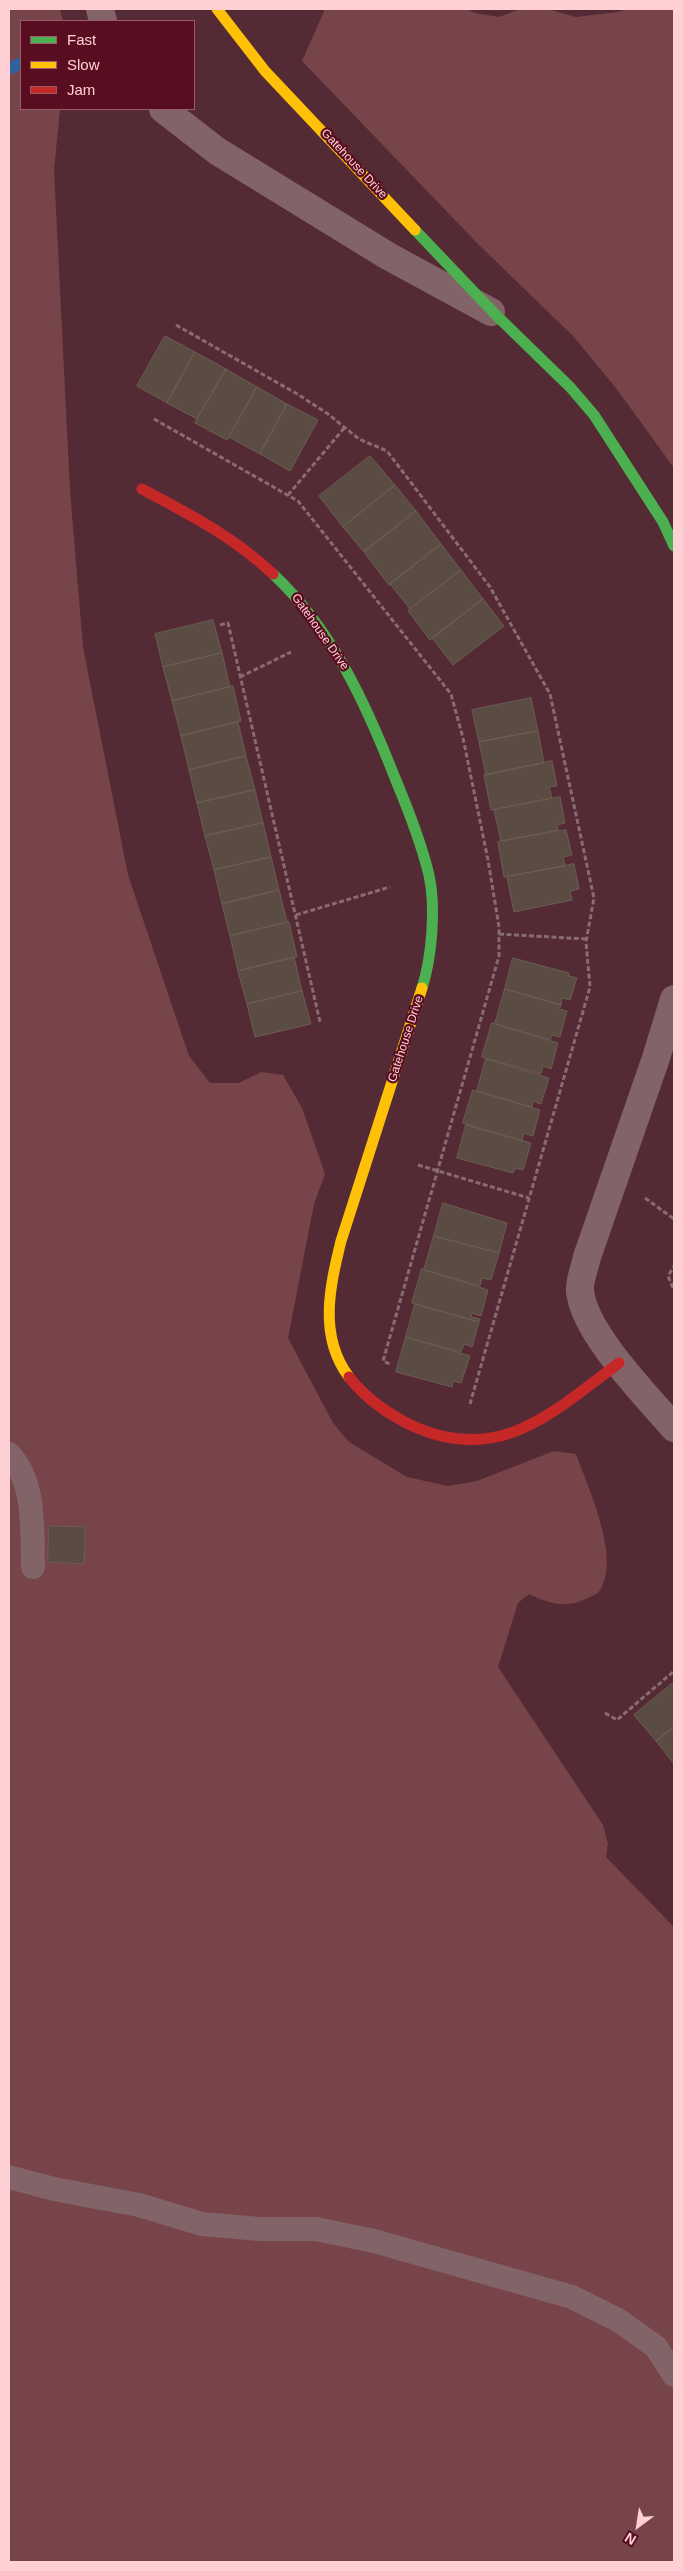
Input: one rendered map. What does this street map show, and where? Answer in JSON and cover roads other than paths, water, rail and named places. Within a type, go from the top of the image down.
[{"type":"street","name":"Gatehouse Drive","points":[[217,9],[265,71],[496,315],[570,387],[594,415],[663,522],[674,546]]},
{"type":"street","name":"Gatehouse Drive","points":[[164,110],[217,151],[388,256],[496,315]]},
{"type":"street","name":"Gatehouse Drive","points":[[142,489],[209,525],[246,549],[293,592],[342,661],[376,730],[408,810],[429,876],[432,924],[427,973],[341,1241],[331,1283],[329,1320],[336,1355],[354,1386],[379,1408],[401,1422],[465,1442],[500,1438],[540,1420],[619,1363]]},
{"type":"street","points":[[674,999],[656,1058],[587,1257],[580,1290],[589,1321],[619,1363],[674,1428]]},
{"type":"lane","points":[[9,1454],[17,1463],[25,1482],[32,1510],[33,1567]]},
{"type":"lane","points":[[9,2177],[54,2189],[139,2206],[202,2224],[260,2229],[316,2229],[374,2241],[572,2297],[618,2320],[656,2347],[674,2375]]},
{"type":"waterway","points":[[9,69],[20,64]]}]
